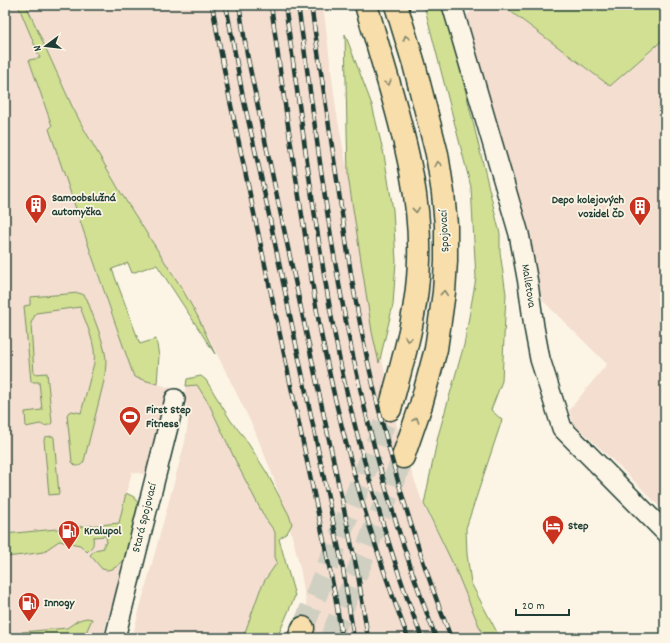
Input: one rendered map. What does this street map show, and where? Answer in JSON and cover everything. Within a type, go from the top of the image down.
[{"type":"main road","points":[[366,5],[401,126],[409,160],[415,196],[418,229],[419,260],[417,290],[408,341],[390,409]]},
{"type":"main road","name":"Spojovací","points":[[396,5],[414,64],[436,154],[443,193],[446,225],[444,292],[436,349],[421,405],[403,457]]},
{"type":"street","name":"Malletova","points":[[452,5],[519,234],[540,360],[562,428],[665,532]]},
{"type":"street","name":"Stará Spojovací","points":[[115,638],[175,399]]},
{"type":"shaded area","points":[[5,5],[18,5],[41,59],[29,61],[52,126],[97,273],[134,377],[171,388],[148,475],[132,472],[119,522],[135,521],[104,633],[49,638],[5,638]]},
{"type":"shaded area","points":[[26,5],[323,5],[336,109],[371,306],[401,442],[423,504],[455,568],[484,638],[312,638],[295,547],[285,511],[254,429],[198,317],[181,287],[121,193],[84,129]]},
{"type":"shaded area","points":[[477,5],[502,5],[610,86],[665,38],[665,512],[573,423],[569,410],[607,364],[543,301],[533,258],[463,21]]},
{"type":"shaded area","points":[[197,385],[209,404],[238,466],[265,518],[275,532],[275,557],[277,562],[260,590],[243,638],[132,637],[185,442],[188,421],[185,390],[186,386]]},
{"type":"green space","points":[[18,5],[26,5],[84,129],[121,193],[181,287],[198,317],[215,354],[157,265],[132,273],[128,263],[112,269],[140,344],[156,339],[159,356],[157,384],[134,377],[49,129],[52,126],[29,60],[40,58]]},
{"type":"green space","points":[[424,5],[437,5],[438,7],[446,10],[500,234],[500,252],[506,294],[502,381],[491,410],[502,420],[466,528],[467,554],[471,583],[500,638],[484,638],[455,568],[424,504],[438,436],[464,345],[476,278],[471,187]]},
{"type":"green space","points":[[502,5],[665,5],[665,38],[610,86]]},
{"type":"green space","points":[[345,34],[372,105],[384,155],[393,210],[396,261],[393,305],[379,363],[372,332],[348,176]]},
{"type":"green space","points":[[79,293],[84,295],[87,299],[103,345],[106,362],[104,381],[84,461],[81,465],[76,466],[72,462],[67,415],[72,411],[81,413],[95,356],[90,335],[80,307],[36,313],[31,323],[34,374],[47,373],[52,422],[51,424],[47,425],[40,424],[26,427],[25,412],[42,410],[39,382],[31,382],[24,306],[30,305],[30,297]]},
{"type":"green space","points":[[201,376],[206,380],[231,421],[244,437],[267,473],[289,515],[292,524],[287,533],[279,539],[295,596],[277,638],[243,638],[260,590],[277,562],[275,557],[275,532],[265,518],[238,466],[209,404],[197,385],[186,386],[187,379]]},
{"type":"green space","points":[[53,436],[59,494],[49,495],[44,440],[45,437]]},
{"type":"green space","points":[[126,493],[134,497],[139,505],[125,558],[116,567],[107,570],[102,569],[90,555],[95,550],[104,548],[104,543],[107,543],[106,536],[93,537],[93,546],[87,552],[80,545],[59,541],[43,552],[5,557],[5,534],[119,523]]},
{"type":"green space","points":[[87,618],[92,619],[85,635],[49,638],[22,638],[22,632],[67,628],[77,621]]},
{"type":"tunnel","points":[[303,628],[390,409]]},
{"type":"tunnel","points":[[331,638],[403,457]]},
{"type":"railway","points":[[212,5],[230,101],[324,541],[342,638]]},
{"type":"railway","points":[[226,5],[243,97],[343,569],[354,638]]},
{"type":"railway","points":[[239,5],[247,54],[263,131],[358,575],[368,638]]},
{"type":"railway","points":[[271,5],[311,275],[325,353],[341,426],[361,497],[383,568],[408,638]]},
{"type":"railway","points":[[285,5],[316,225],[342,372],[360,445],[380,515],[422,638]]},
{"type":"railway","points":[[298,5],[331,239],[348,333],[365,412],[392,510],[436,638]]},
{"type":"railway","points":[[311,5],[351,274],[369,367],[405,504],[434,594],[451,638]]},
{"type":"place","name":"Samoobslužná automyčka","points":[[36,224]]},
{"type":"place","name":"Depo kolejových vozidel ČD","points":[[640,226]]},
{"type":"place","name":"First Step Fitness","points":[[130,436]]},
{"type":"place","name":"Step","points":[[553,546]]},
{"type":"place","name":"Kralupol","points":[[69,550]]},
{"type":"place","name":"Innogy","points":[[29,622]]}]
